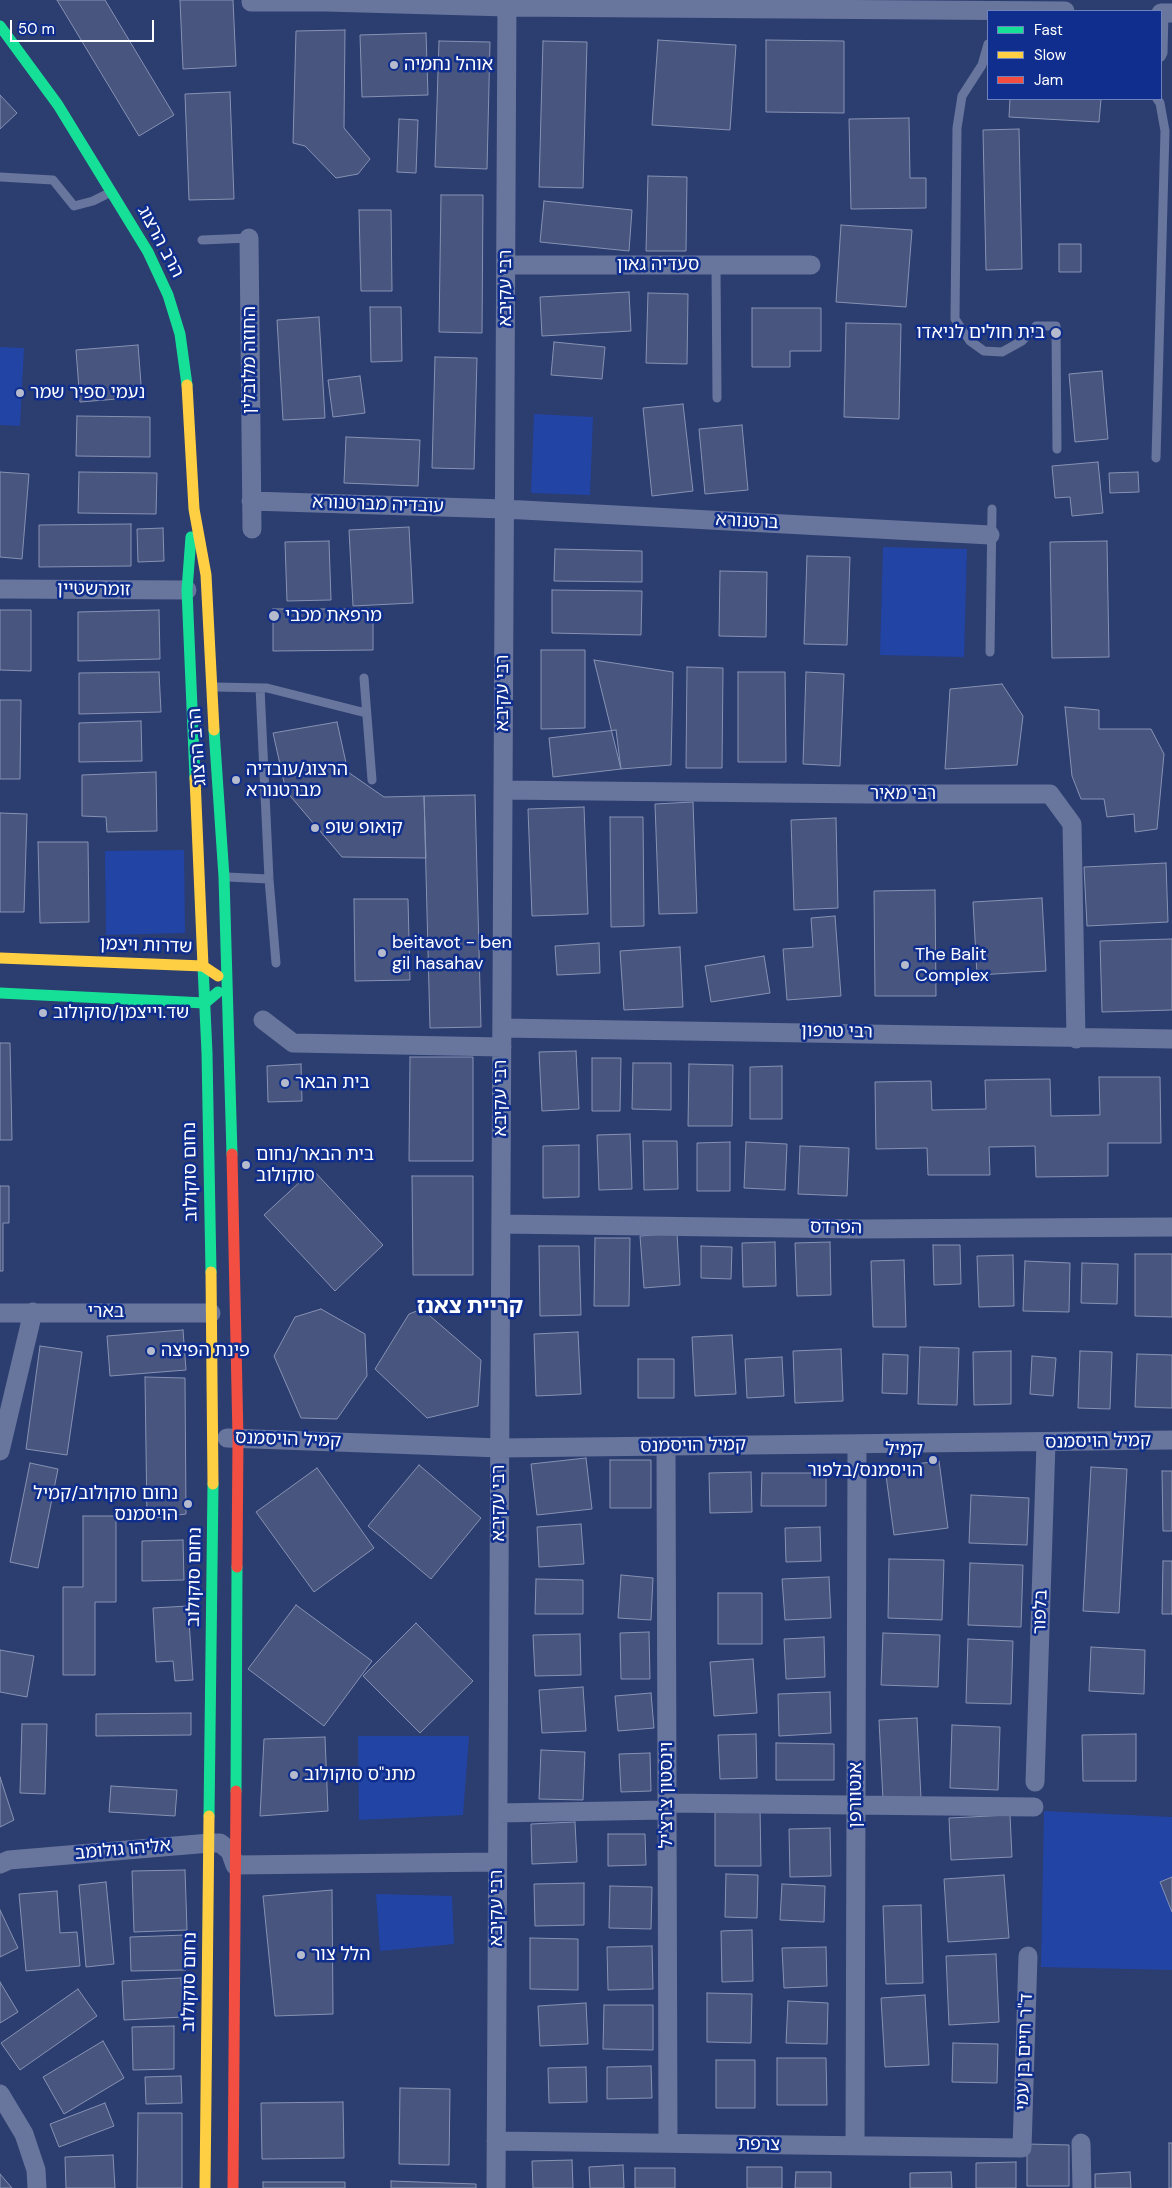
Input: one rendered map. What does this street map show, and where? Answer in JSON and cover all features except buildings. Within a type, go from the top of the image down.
[{"type":"main road","name":"הרב הרצוג","points":[[0,26],[58,105],[148,252],[168,295],[180,334],[187,386],[194,509],[206,575],[211,687],[224,877],[228,984]]},
{"type":"main road","name":"הרב הרצוג","points":[[194,509],[187,590],[204,966]]},
{"type":"main road","points":[[192,934],[200,907]]},
{"type":"main road","points":[[150,964],[170,955]]},
{"type":"main road","name":"שדרות ויצמן","points":[[0,958],[204,966],[228,984]]},
{"type":"main road","name":"נחום סוקולוב","points":[[204,966],[208,1053],[214,1438],[205,2188]]},
{"type":"main road","points":[[0,993],[206,1003],[228,984]]},
{"type":"main road","points":[[228,984],[238,1438],[233,2188]]},
{"type":"main road","points":[[143,1001],[171,1012]]},
{"type":"main road","points":[[196,1031],[208,1053]]},
{"type":"street","points":[[251,2],[362,1],[507,4],[915,3],[987,11]]},
{"type":"street","name":"רבי עקיבא","points":[[496,2188],[507,4]]},
{"type":"street","name":"החוזה מלובלין","points":[[249,238],[252,529]]},
{"type":"street","name":"סעדיה גאון","points":[[506,265],[811,265]]},
{"type":"street","name":"עובדיה מברטנורא","points":[[251,502],[504,509]]},
{"type":"street","name":"ברטנורא","points":[[504,509],[990,535]]},
{"type":"street","name":"זומרשטיין","points":[[0,589],[187,590]]},
{"type":"street","name":"רבי מאיר","points":[[503,790],[1050,794],[1072,824],[1076,1039]]},
{"type":"street","points":[[263,1020],[293,1043],[502,1047]]},
{"type":"street","name":"רבי טרפון","points":[[502,1028],[864,1033],[1076,1039],[1172,1039]]},
{"type":"street","name":"הפרדס","points":[[500,1224],[859,1229],[1172,1227]]},
{"type":"street","points":[[0,1451],[33,1312]]},
{"type":"street","name":"בארי","points":[[0,1313],[211,1313]]},
{"type":"street","name":"קמיל הויסמנס","points":[[214,1438],[500,1448],[1172,1440]]},
{"type":"street","name":"בלפור","points":[[1035,1782],[1046,1443]]},
{"type":"street","name":"אנטוורפן","points":[[855,2146],[857,1445]]},
{"type":"street","name":"וינסטון צ'רצ'יל","points":[[666,1447],[668,2144]]},
{"type":"street","points":[[498,1813],[667,1806],[1034,1807]]},
{"type":"street","points":[[210,1842],[220,1843],[230,1851],[235,1865],[498,1862]]},
{"type":"street","name":"אליהו גולומב","points":[[0,1864],[9,1860],[210,1842]]},
{"type":"street","name":"ד\"ר חיים בן עמי","points":[[1022,2148],[1028,1956]]},
{"type":"street","points":[[0,2094],[24,2134],[36,2170],[37,2188]]},
{"type":"street","name":"צרפת","points":[[496,2141],[1022,2148]]},
{"type":"street","points":[[1081,2143],[1082,2188]]},
{"type":"lane","points":[[1162,54],[1166,13]]},
{"type":"lane","points":[[987,51],[985,66],[962,96],[957,128],[955,319],[970,341],[984,351],[1002,352],[1022,341],[1036,326],[1056,326],[1057,449]]},
{"type":"lane","points":[[1156,458],[1165,131],[1160,103],[1158,100]]},
{"type":"lane","points":[[0,177],[53,180],[74,206],[93,201],[111,191]]},
{"type":"lane","name":"החוזה מלובלין","points":[[202,240],[249,238]]},
{"type":"lane","points":[[716,265],[717,398]]},
{"type":"lane","points":[[990,652],[990,535],[992,509]]},
{"type":"lane","points":[[364,678],[372,780]]},
{"type":"lane","points":[[211,687],[267,688],[366,713]]},
{"type":"lane","points":[[260,688],[276,963]]},
{"type":"lane","points":[[224,877],[270,879]]},
{"type":"shaded area","points":[[0,347],[24,348],[20,426],[0,425]]},
{"type":"shaded area","points":[[534,414],[593,417],[590,495],[531,493]]},
{"type":"shaded area","points":[[883,547],[967,549],[964,657],[880,655]]},
{"type":"shaded area","points":[[184,850],[185,933],[106,935],[105,851]]},
{"type":"shaded area","points":[[358,1736],[469,1736],[463,1815],[359,1820]]},
{"type":"shaded area","points":[[1044,1811],[1172,1817],[1172,1970],[1041,1967]]},
{"type":"shaded area","points":[[376,1894],[452,1896],[454,1944],[380,1951]]},
{"type":"traffic: fast","points":[[0,26],[58,105],[148,252],[168,295],[180,334],[187,385]]},
{"type":"traffic: fast","points":[[191,537],[187,590],[195,778]]},
{"type":"traffic: fast","points":[[214,730],[224,877],[232,1154]]},
{"type":"traffic: fast","points":[[203,966],[207,1053],[211,1272]]},
{"type":"traffic: fast","points":[[0,993],[205,1003],[218,992]]},
{"type":"traffic: fast","points":[[209,1816],[213,1484]]},
{"type":"traffic: fast","points":[[236,1791],[237,1567]]},
{"type":"traffic: slow","points":[[187,385],[194,509],[206,575],[214,730]]},
{"type":"traffic: slow","points":[[195,778],[203,966]]},
{"type":"traffic: slow","points":[[0,958],[203,966],[218,976]]},
{"type":"traffic: slow","points":[[211,1272],[213,1484]]},
{"type":"traffic: slow","points":[[205,2188],[209,1816]]},
{"type":"traffic: jam","points":[[232,1154],[238,1438],[237,1567]]},
{"type":"traffic: jam","points":[[233,2188],[236,1791]]},
{"type":"place","name":"אוהל נחמיה","points":[[394,65]]},
{"type":"place","name":"בית חולים לניאדו","points":[[1056,333]]},
{"type":"place","name":"נעמי ספיר שמר","points":[[20,393]]},
{"type":"place","name":"מרפאת מכבי","points":[[274,616]]},
{"type":"place","name":"הרצוג/עובדיה מברטנורא","points":[[236,780]]},
{"type":"place","name":"קואופ שופ","points":[[315,828]]},
{"type":"place","name":"beitavot - ben gil hasahav","points":[[382,953]]},
{"type":"place","name":"The Balit Complex","points":[[905,965]]},
{"type":"place","name":"שד.וייצמן/סוקולוב","points":[[43,1013]]},
{"type":"place","name":"בית הבאר","points":[[285,1083]]},
{"type":"place","name":"בית הבאר/נחום סוקולוב","points":[[246,1165]]},
{"type":"place","name":"פינת הפיצה","points":[[151,1351]]},
{"type":"place","name":"קמיל הויסמנס/בלפור","points":[[933,1460]]},
{"type":"place","name":"נחום סוקולוב/קמיל הויסמנס","points":[[188,1504]]},
{"type":"place","name":"מתנ\"ס סוקולוב","points":[[294,1775]]},
{"type":"place","name":"הלל צור","points":[[301,1955]]},
{"type":"district","name":"קריית צאנז","points":[[470,1307]]}]
